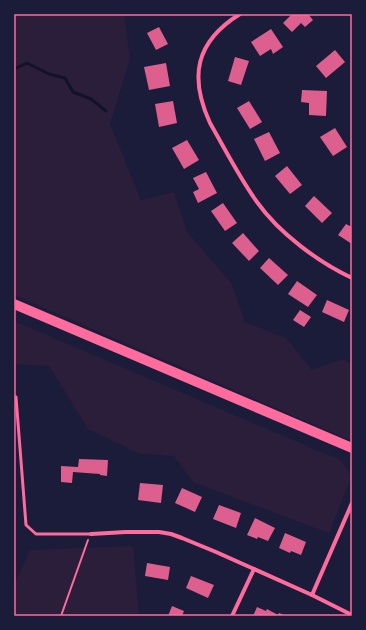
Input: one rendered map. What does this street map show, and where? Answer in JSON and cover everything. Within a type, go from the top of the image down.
[{"type":"main road","points":[[14,304],[352,448]]},
{"type":"street","points":[[230,14],[233,18]]},
{"type":"street","points":[[240,14],[221,27],[212,38],[202,56],[198,74],[198,85],[200,98],[205,112],[246,186],[268,216],[302,247],[323,262],[352,278]]},
{"type":"street","points":[[312,595],[352,503]]},
{"type":"street","points":[[91,534],[132,532],[159,532],[171,534],[254,569],[352,615]]},
{"type":"street","points":[[232,616],[254,569]]},
{"type":"lane","points":[[14,397],[16,397],[16,422],[26,525],[36,534],[91,534]]},
{"type":"path","points":[[61,616],[91,534]]},
{"type":"shaded area","points":[[14,14],[124,14],[130,59],[110,124],[141,200],[174,192],[187,232],[231,283],[245,322],[286,338],[312,370],[343,359],[352,364],[352,441],[14,295]]},
{"type":"shaded area","points":[[14,321],[340,460],[352,476],[329,533],[193,482],[174,456],[140,454],[88,429],[49,366],[14,364]]},
{"type":"shaded area","points":[[133,546],[139,616],[14,616],[14,586],[30,550]]},
{"type":"building","points":[[292,14],[308,14],[313,20],[305,27],[301,23],[292,32],[283,23]]},
{"type":"building","points":[[159,27],[168,44],[156,50],[147,33]]},
{"type":"building","points":[[271,29],[283,47],[273,54],[271,49],[260,56],[251,42]]},
{"type":"building","points":[[335,50],[345,62],[326,78],[316,66]]},
{"type":"building","points":[[235,57],[249,61],[241,85],[228,81]]},
{"type":"building","points":[[166,63],[170,86],[149,90],[144,67]]},
{"type":"building","points":[[302,90],[327,91],[326,116],[309,115],[309,103],[301,102]]},
{"type":"building","points":[[173,101],[177,123],[159,127],[155,104]]},
{"type":"building","points":[[249,101],[262,122],[250,129],[237,108]]},
{"type":"building","points":[[335,128],[347,147],[333,156],[320,137]]},
{"type":"building","points":[[269,132],[280,153],[265,161],[254,139]]},
{"type":"building","points":[[187,140],[199,160],[184,169],[172,148]]},
{"type":"building","points":[[287,166],[302,185],[290,194],[275,176]]},
{"type":"building","points":[[206,172],[217,193],[198,203],[193,192],[199,189],[193,178]]},
{"type":"building","points":[[314,196],[332,213],[322,223],[305,206]]},
{"type":"building","points":[[223,203],[237,223],[225,231],[211,211]]},
{"type":"building","points":[[346,224],[352,227],[352,244],[338,235]]},
{"type":"building","points":[[243,233],[259,251],[249,261],[232,243]]},
{"type":"building","points":[[269,258],[288,275],[278,285],[260,268]]},
{"type":"building","points":[[297,281],[317,295],[308,307],[288,294]]},
{"type":"building","points":[[327,300],[349,310],[344,322],[322,312]]},
{"type":"building","points":[[300,310],[311,317],[304,327],[293,320]]},
{"type":"building","points":[[79,459],[108,460],[107,476],[73,472],[72,483],[61,482],[61,466],[78,467]]},
{"type":"building","points":[[140,483],[163,485],[161,503],[138,500]]},
{"type":"building","points":[[182,488],[202,497],[195,512],[175,503]]},
{"type":"building","points":[[219,505],[241,513],[236,528],[213,519]]},
{"type":"building","points":[[255,518],[275,528],[268,541],[247,535]]},
{"type":"building","points":[[285,533],[306,542],[301,555],[291,551],[290,553],[279,548]]},
{"type":"building","points":[[147,563],[170,567],[168,580],[145,576]]},
{"type":"building","points":[[191,576],[214,585],[208,598],[186,588]]},
{"type":"building","points":[[172,606],[184,611],[182,616],[168,616]]},
{"type":"building","points":[[257,607],[266,611],[267,609],[278,615],[279,613],[287,616],[253,616]]},
{"type":"waterway","points":[[14,69],[27,63],[49,74],[65,78],[73,92],[91,99],[106,111]]}]
